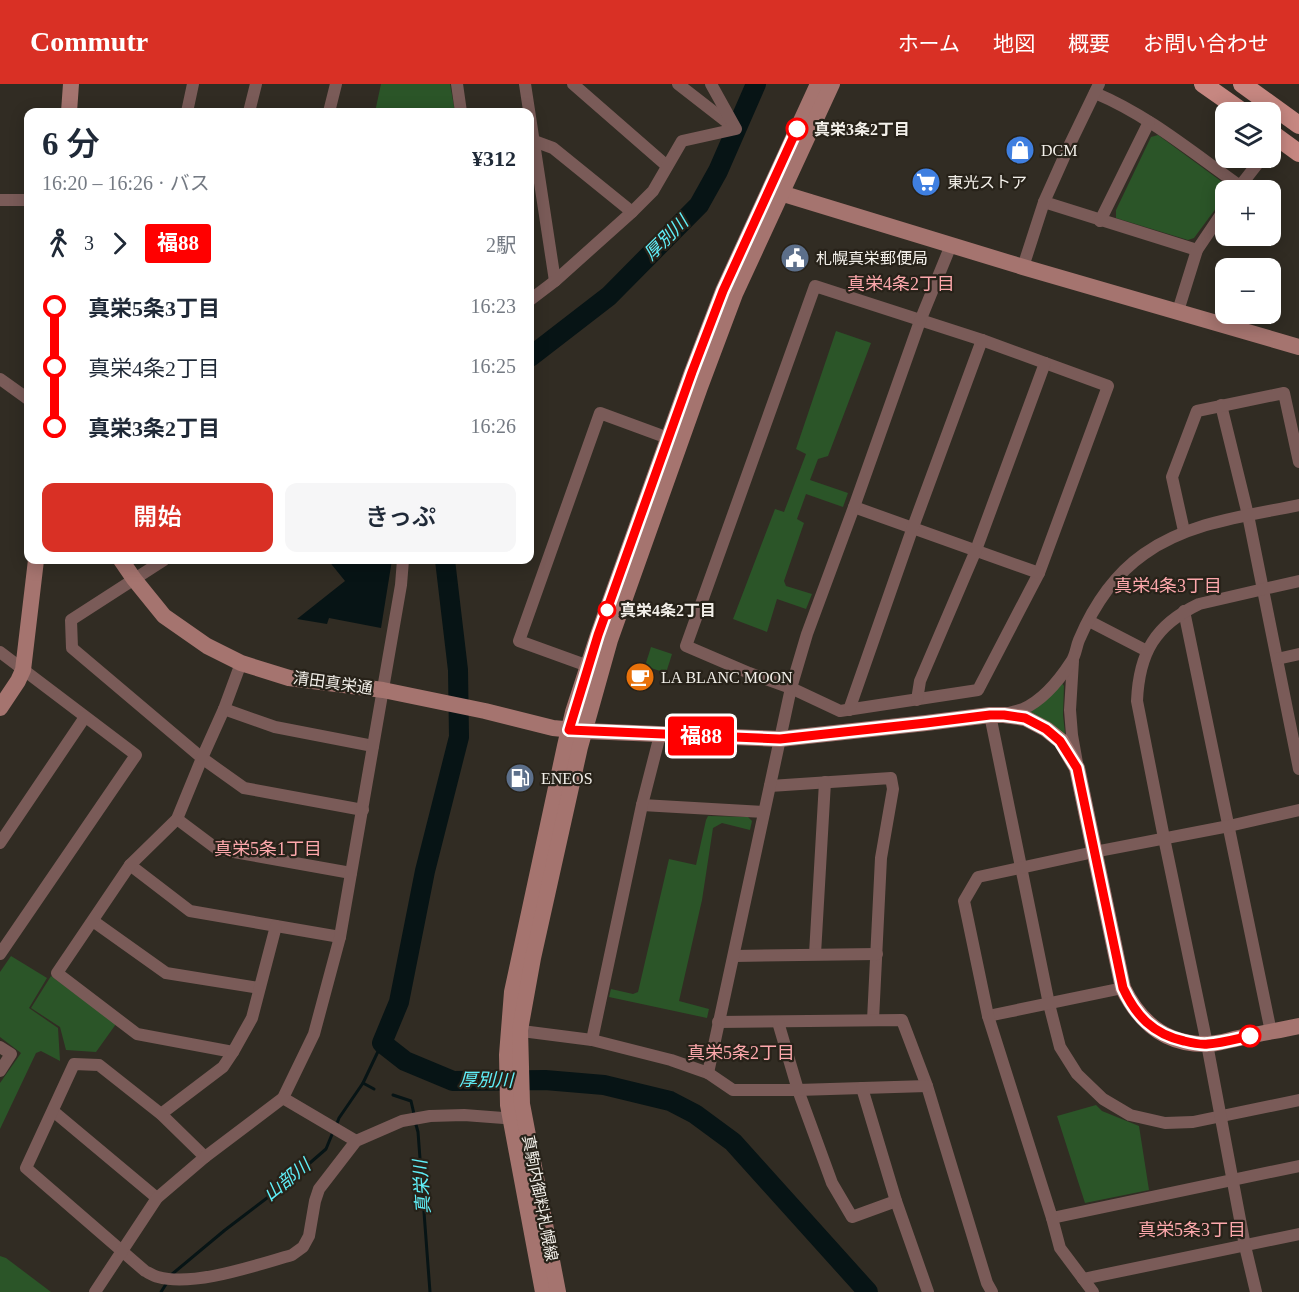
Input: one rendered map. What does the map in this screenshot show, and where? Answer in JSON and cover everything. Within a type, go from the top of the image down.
[{"type":"main road","points":[[1203,84],[1229,102]]},
{"type":"main road","points":[[1242,84],[1299,125]]},
{"type":"main road","points":[[1281,143],[1299,153]]},
{"type":"street","points":[[69,108],[71,84]]},
{"type":"street","points":[[188,108],[193,84]]},
{"type":"street","points":[[250,108],[256,84]]},
{"type":"street","points":[[330,108],[336,84]]},
{"type":"street","points":[[457,84],[460,108]]},
{"type":"street","points":[[525,84],[529,108]]},
{"type":"street","points":[[573,84],[667,166]]},
{"type":"street","points":[[678,84],[736,129]]},
{"type":"street","points":[[711,84],[736,129]]},
{"type":"street","points":[[576,731],[700,387],[818,84]]},
{"type":"street","points":[[206,1156],[160,1114],[99,1065],[74,1064],[26,1168],[146,1271],[158,1277],[185,1280],[204,1278],[292,1255],[303,1247],[309,1236],[319,1189],[353,1139],[402,1121],[430,1116],[516,1112],[512,992],[576,731],[588,666],[668,438],[723,291],[832,84]]},
{"type":"street","points":[[1023,267],[1044,202],[1097,88],[1149,122],[1227,180]]},
{"type":"street","points":[[1100,220],[1149,122]]},
{"type":"street","points":[[534,297],[555,281],[653,191],[682,141],[736,129]]},
{"type":"street","points":[[555,281],[534,141],[554,148],[632,212]]},
{"type":"street","points":[[1244,180],[1254,168]]},
{"type":"street","points":[[776,192],[1299,347]]},
{"type":"street","points":[[0,200],[24,200]]},
{"type":"street","points":[[1044,202],[1197,250]]},
{"type":"street","points":[[1178,311],[1197,250],[1215,223]]},
{"type":"street","points":[[708,1072],[791,688],[807,634],[920,321],[951,245]]},
{"type":"street","points":[[815,286],[920,321],[982,340],[1108,386],[1039,573],[978,690],[840,711],[791,688],[686,646],[815,286]]},
{"type":"street","points":[[849,710],[982,340]]},
{"type":"street","points":[[917,700],[920,681],[976,549],[1045,363]]},
{"type":"street","points":[[0,379],[24,396]]},
{"type":"street","points":[[1184,531],[1172,477],[1197,411],[1284,393],[1299,462]]},
{"type":"street","points":[[1221,405],[1248,515],[1277,659],[1295,733],[1299,769]]},
{"type":"street","points":[[588,666],[519,641],[600,413],[668,438]]},
{"type":"street","points":[[1299,505],[1206,524],[1184,531],[1143,555],[1121,574],[1103,596],[1078,642],[1073,660],[1070,710],[1077,768],[1123,988],[1129,1002],[1148,1025],[1168,1038],[1190,1042],[1207,1044],[1299,1026]]},
{"type":"street","points":[[854,507],[1039,573]]},
{"type":"street","points":[[0,708],[23,670],[36,564]]},
{"type":"street","name":"清田真栄通","points":[[124,564],[164,616],[207,645],[241,663],[289,678],[383,690],[576,731],[780,739],[997,715]]},
{"type":"street","points":[[158,564],[71,620],[72,648],[202,758],[244,788],[363,810]]},
{"type":"street","points":[[95,1292],[157,1198],[206,1156],[283,1098],[314,1034],[340,937],[401,585],[403,564]]},
{"type":"street","points":[[1256,1292],[1137,701],[1138,679],[1147,651],[1162,628],[1184,611],[1199,604],[1299,581]]},
{"type":"street","points":[[1184,611],[1271,1032]]},
{"type":"street","points":[[1089,621],[1147,651]]},
{"type":"street","points":[[0,652],[136,755],[4,939],[0,954]]},
{"type":"street","points":[[1277,659],[1299,654]]},
{"type":"street","points":[[997,715],[1025,708],[1048,691],[1073,660]]},
{"type":"street","points":[[233,1052],[137,1034],[57,973],[129,865],[177,819],[241,663]]},
{"type":"street","points":[[224,709],[275,727],[373,746]]},
{"type":"street","points":[[997,715],[1025,718],[1046,729],[1060,741],[1077,768]]},
{"type":"street","points":[[997,715],[1021,868],[1049,1004],[1060,1047],[1077,1074],[1102,1099],[1130,1115],[1165,1123],[1193,1122],[1299,1100]]},
{"type":"street","points":[[0,843],[85,717]]},
{"type":"street","points":[[592,1040],[642,805],[660,735]]},
{"type":"street","points":[[770,786],[891,778],[894,789],[880,858],[873,1020]]},
{"type":"street","points":[[815,954],[825,783]]},
{"type":"street","points":[[642,805],[764,812]]},
{"type":"street","points":[[1093,1292],[1060,1248],[988,1016],[964,901],[978,877],[1299,810]]},
{"type":"street","points":[[177,819],[217,849],[351,873]]},
{"type":"street","points":[[129,865],[190,911],[340,937]]},
{"type":"street","points":[[93,921],[166,973],[259,988]]},
{"type":"street","points":[[160,1114],[224,1067],[252,1018],[276,926]]},
{"type":"street","points":[[734,956],[877,954]]},
{"type":"street","points":[[988,1016],[1123,988]]},
{"type":"street","points":[[718,1022],[902,1020],[927,1086],[987,1283],[992,1292]]},
{"type":"street","points":[[778,1022],[798,1090],[832,1183],[852,1217],[896,1201]]},
{"type":"street","points":[[514,1030],[592,1040],[671,1060],[708,1072],[733,1090],[927,1086]]},
{"type":"street","points":[[0,1047],[11,1054],[0,1071]]},
{"type":"street","points":[[862,1088],[896,1201],[928,1292]]},
{"type":"street","points":[[283,1098],[353,1139]]},
{"type":"street","points":[[53,1111],[157,1198]]},
{"type":"street","name":"真駒内御料札幌線","points":[[516,1112],[543,1292]]},
{"type":"street","name":"真駒内御料札幌線","points":[[516,1112],[558,1292]]},
{"type":"street","points":[[1052,1218],[1299,1166]]},
{"type":"street","points":[[1083,1279],[1299,1234]]},
{"type":"green space","points":[[381,84],[450,84],[454,108],[376,108]]},
{"type":"green space","points":[[1158,135],[1219,180],[1215,180],[1215,210],[1194,238],[1188,240],[1116,218],[1116,210],[1151,137]]},
{"type":"green space","points":[[836,331],[871,343],[828,456],[818,459],[810,480],[848,493],[843,507],[806,494],[797,519],[804,523],[784,581],[786,586],[812,594],[806,609],[777,599],[767,632],[733,619],[775,509],[784,512],[806,454],[796,449]]},
{"type":"green space","points":[[651,647],[672,654],[666,673],[645,666]]},
{"type":"green space","points":[[1062,683],[1064,686],[1064,735],[1030,712]]},
{"type":"green space","points":[[708,816],[748,817],[752,821],[750,830],[722,823],[713,828],[702,900],[679,1001],[709,1009],[707,1018],[609,997],[611,989],[633,994],[638,992],[669,859],[696,865]]},
{"type":"green space","points":[[11,956],[47,978],[29,1008],[58,1028],[60,1061],[41,1051],[36,1053],[0,1129],[0,1083],[21,1053],[0,1037],[0,972]]},
{"type":"green space","points":[[51,976],[116,1024],[96,1052],[66,1050],[60,1027],[31,1008]]},
{"type":"green space","points":[[1096,1105],[1102,1111],[1139,1126],[1149,1190],[1085,1203],[1057,1116]]},
{"type":"green space","points":[[0,1256],[6,1258],[51,1292],[0,1292]]},
{"type":"shaded area","points":[[331,564],[391,564],[381,628],[329,618],[327,624],[297,619],[345,581]]},
{"type":"waterway","name":"厚別川","points":[[534,354],[609,296],[699,205],[718,171],[756,84]]},
{"type":"waterway","name":"厚別川","points":[[445,564],[458,670],[459,737],[425,871],[399,1002],[382,1043],[405,1061],[453,1081],[545,1080],[604,1085],[670,1101],[695,1114],[733,1142],[868,1292]]},
{"type":"waterway","name":"山部川","points":[[336,1126],[363,1083],[382,1043]]},
{"type":"waterway","name":"真栄川","points":[[363,1083],[374,1089]]},
{"type":"waterway","name":"真栄川","points":[[393,1095],[411,1101],[414,1114]]},
{"type":"waterway","name":"真栄川","points":[[415,1121],[418,1132],[430,1292]]},
{"type":"waterway","name":"山部川","points":[[171,1275],[326,1149],[333,1132]]},
{"type":"waterway","name":"山部川","points":[[161,1292],[168,1281]]},
{"type":"bus line","name":"福88","points":[[797,129],[723,291],[692,372],[598,635],[569,730],[780,739],[990,715],[1025,718],[1046,729],[1060,741],[1077,768],[1123,988],[1129,1002],[1148,1025],[1168,1038],[1207,1044],[1250,1036]]},
{"type":"place","name":"真栄3条2丁目","points":[[797,129]]},
{"type":"place","name":"DCM","points":[[1020,150]]},
{"type":"place","name":"東光ストア","points":[[926,182]]},
{"type":"place","name":"札幌真栄郵便局","points":[[795,258]]},
{"type":"place","name":"真栄4条2丁目","points":[[607,610]]},
{"type":"place","name":"LA BLANC MOON","points":[[640,677]]},
{"type":"place","name":"ENEOS","points":[[520,778]]},
{"type":"district","name":"真栄4条2丁目","points":[[901,284]]},
{"type":"district","name":"真栄4条3丁目","points":[[1168,586]]},
{"type":"district","name":"真栄5条1丁目","points":[[268,849]]},
{"type":"district","name":"真栄5条2丁目","points":[[741,1053]]},
{"type":"district","name":"真栄5条3丁目","points":[[1192,1230]]}]
